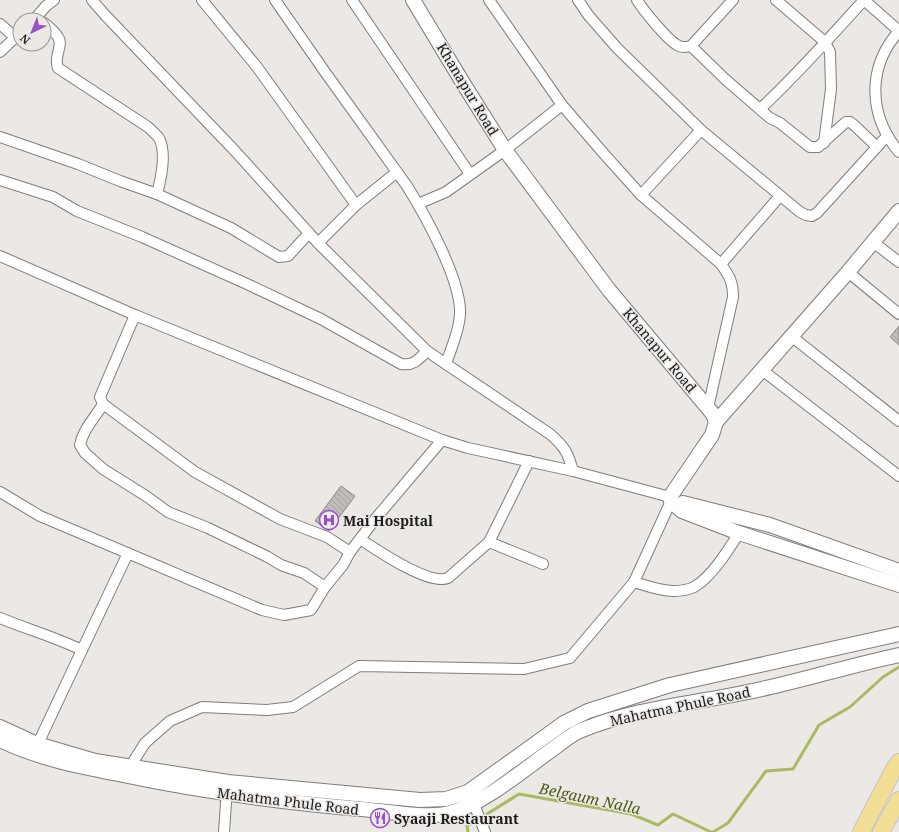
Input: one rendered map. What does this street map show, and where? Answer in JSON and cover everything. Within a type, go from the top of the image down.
[{"type":"main road","name":"Khanapur Road","points":[[415,0],[463,83],[506,150],[610,290],[708,408],[716,422]]},
{"type":"main road","points":[[673,501],[712,435],[716,422],[848,272],[899,211]]},
{"type":"main road","points":[[673,501],[682,511],[739,533],[899,585]]},
{"type":"main road","points":[[673,501],[770,525],[899,571]]},
{"type":"main road","name":"Mahatma Phule Road","points":[[227,788],[420,800],[446,799],[468,792],[564,723],[588,711],[670,685],[899,634]]},
{"type":"main road","name":"Mahatma Phule Road","points":[[0,740],[35,749],[95,761],[128,771],[227,788],[286,802],[428,815],[448,814],[474,804],[580,731],[606,721],[684,703],[744,693],[899,655]]},
{"type":"main road","name":"Mahatma Phule Road","points":[[0,727],[35,749]]},
{"type":"main road","points":[[861,832],[899,762]]},
{"type":"main road","points":[[881,832],[899,800]]},
{"type":"street","points":[[92,0],[235,151],[318,243],[427,350],[550,434],[562,444],[570,457],[573,471]]},
{"type":"street","points":[[202,0],[257,67],[356,204]]},
{"type":"street","points":[[275,0],[397,172],[418,204],[444,256],[457,290],[460,313],[455,337],[446,364]]},
{"type":"street","points":[[352,0],[470,174]]},
{"type":"street","points":[[489,0],[562,105],[641,195],[720,264],[730,278],[733,286],[733,296],[708,408]]},
{"type":"street","points":[[578,0],[589,16],[617,48],[670,98],[701,130],[780,196],[806,215],[812,216],[818,213],[887,136]]},
{"type":"street","points":[[637,0],[654,22],[674,43],[686,48],[691,46],[733,0]]},
{"type":"street","points":[[776,0],[824,42],[830,52],[831,89],[824,143]]},
{"type":"street","points":[[760,109],[814,56],[824,42],[864,0],[899,31],[884,50],[876,73],[876,97],[880,121],[887,136],[899,152]]},
{"type":"street","points":[[42,12],[46,2]]},
{"type":"street","points":[[0,24],[12,32]]},
{"type":"street","points":[[52,31],[58,36],[61,42],[56,62],[58,68],[148,127],[159,138],[163,171],[157,194]]},
{"type":"street","points":[[0,52],[12,41]]},
{"type":"street","points":[[691,46],[725,79],[770,118],[780,123],[810,147],[818,148],[842,124],[846,122],[850,122],[854,125],[877,147]]},
{"type":"street","points":[[418,204],[446,192],[506,150],[562,105]]},
{"type":"street","points":[[641,195],[701,130]]},
{"type":"street","points":[[0,137],[78,164],[120,182],[157,194],[231,228],[279,257],[288,256],[309,233]]},
{"type":"street","points":[[318,243],[356,204],[397,172]]},
{"type":"street","points":[[0,180],[53,197],[77,211],[247,284],[321,319],[401,364],[408,365],[414,363],[427,350]]},
{"type":"street","points":[[720,264],[780,196]]},
{"type":"street","points":[[873,242],[899,262]]},
{"type":"street","points":[[0,256],[135,315],[442,440],[468,448],[573,471],[673,501],[634,582],[570,658],[524,669],[359,666],[294,707],[267,710],[202,706],[170,721],[145,743],[128,771]]},
{"type":"street","points":[[848,272],[899,314]]},
{"type":"street","points":[[135,315],[100,397],[104,404],[195,472],[280,519],[326,537],[350,552]]},
{"type":"street","points":[[791,336],[899,421]]},
{"type":"street","points":[[762,370],[899,476]]},
{"type":"street","points":[[104,404],[81,437],[80,445],[85,453],[103,469],[146,496],[168,512],[208,528],[268,557],[281,565],[304,573],[325,587]]},
{"type":"street","points":[[0,492],[40,516],[262,610],[284,615],[311,610],[325,587],[376,518],[442,440]]},
{"type":"street","points":[[360,539],[397,563],[433,578],[443,580],[448,578],[490,542],[529,461]]},
{"type":"street","points":[[634,582],[672,591],[694,587],[704,580],[723,557],[739,533]]},
{"type":"street","points":[[490,542],[543,564]]},
{"type":"street","points":[[35,749],[128,553]]},
{"type":"street","points":[[0,618],[61,640],[82,650]]},
{"type":"street","points":[[224,832],[227,788]]},
{"type":"street","points":[[474,804],[485,832]]},
{"type":"building","points":[[899,326],[899,345],[890,337]]},
{"type":"building","points":[[341,486],[355,496],[329,531],[315,521]]},
{"type":"waterway","name":"Belgaum Nalla","points":[[713,832],[728,823],[766,771],[793,769],[819,725],[850,707],[883,677],[899,667]]},
{"type":"waterway","name":"Belgaum Nalla","points":[[487,814],[519,794],[631,814],[658,825],[673,814],[711,832]]},
{"type":"waterway","name":"Belgaum Nalla","points":[[468,832],[467,826],[475,821]]},
{"type":"place","name":"Mai Hospital","points":[[329,520]]},
{"type":"place","name":"Syaaji Restaurant","points":[[380,818]]}]
